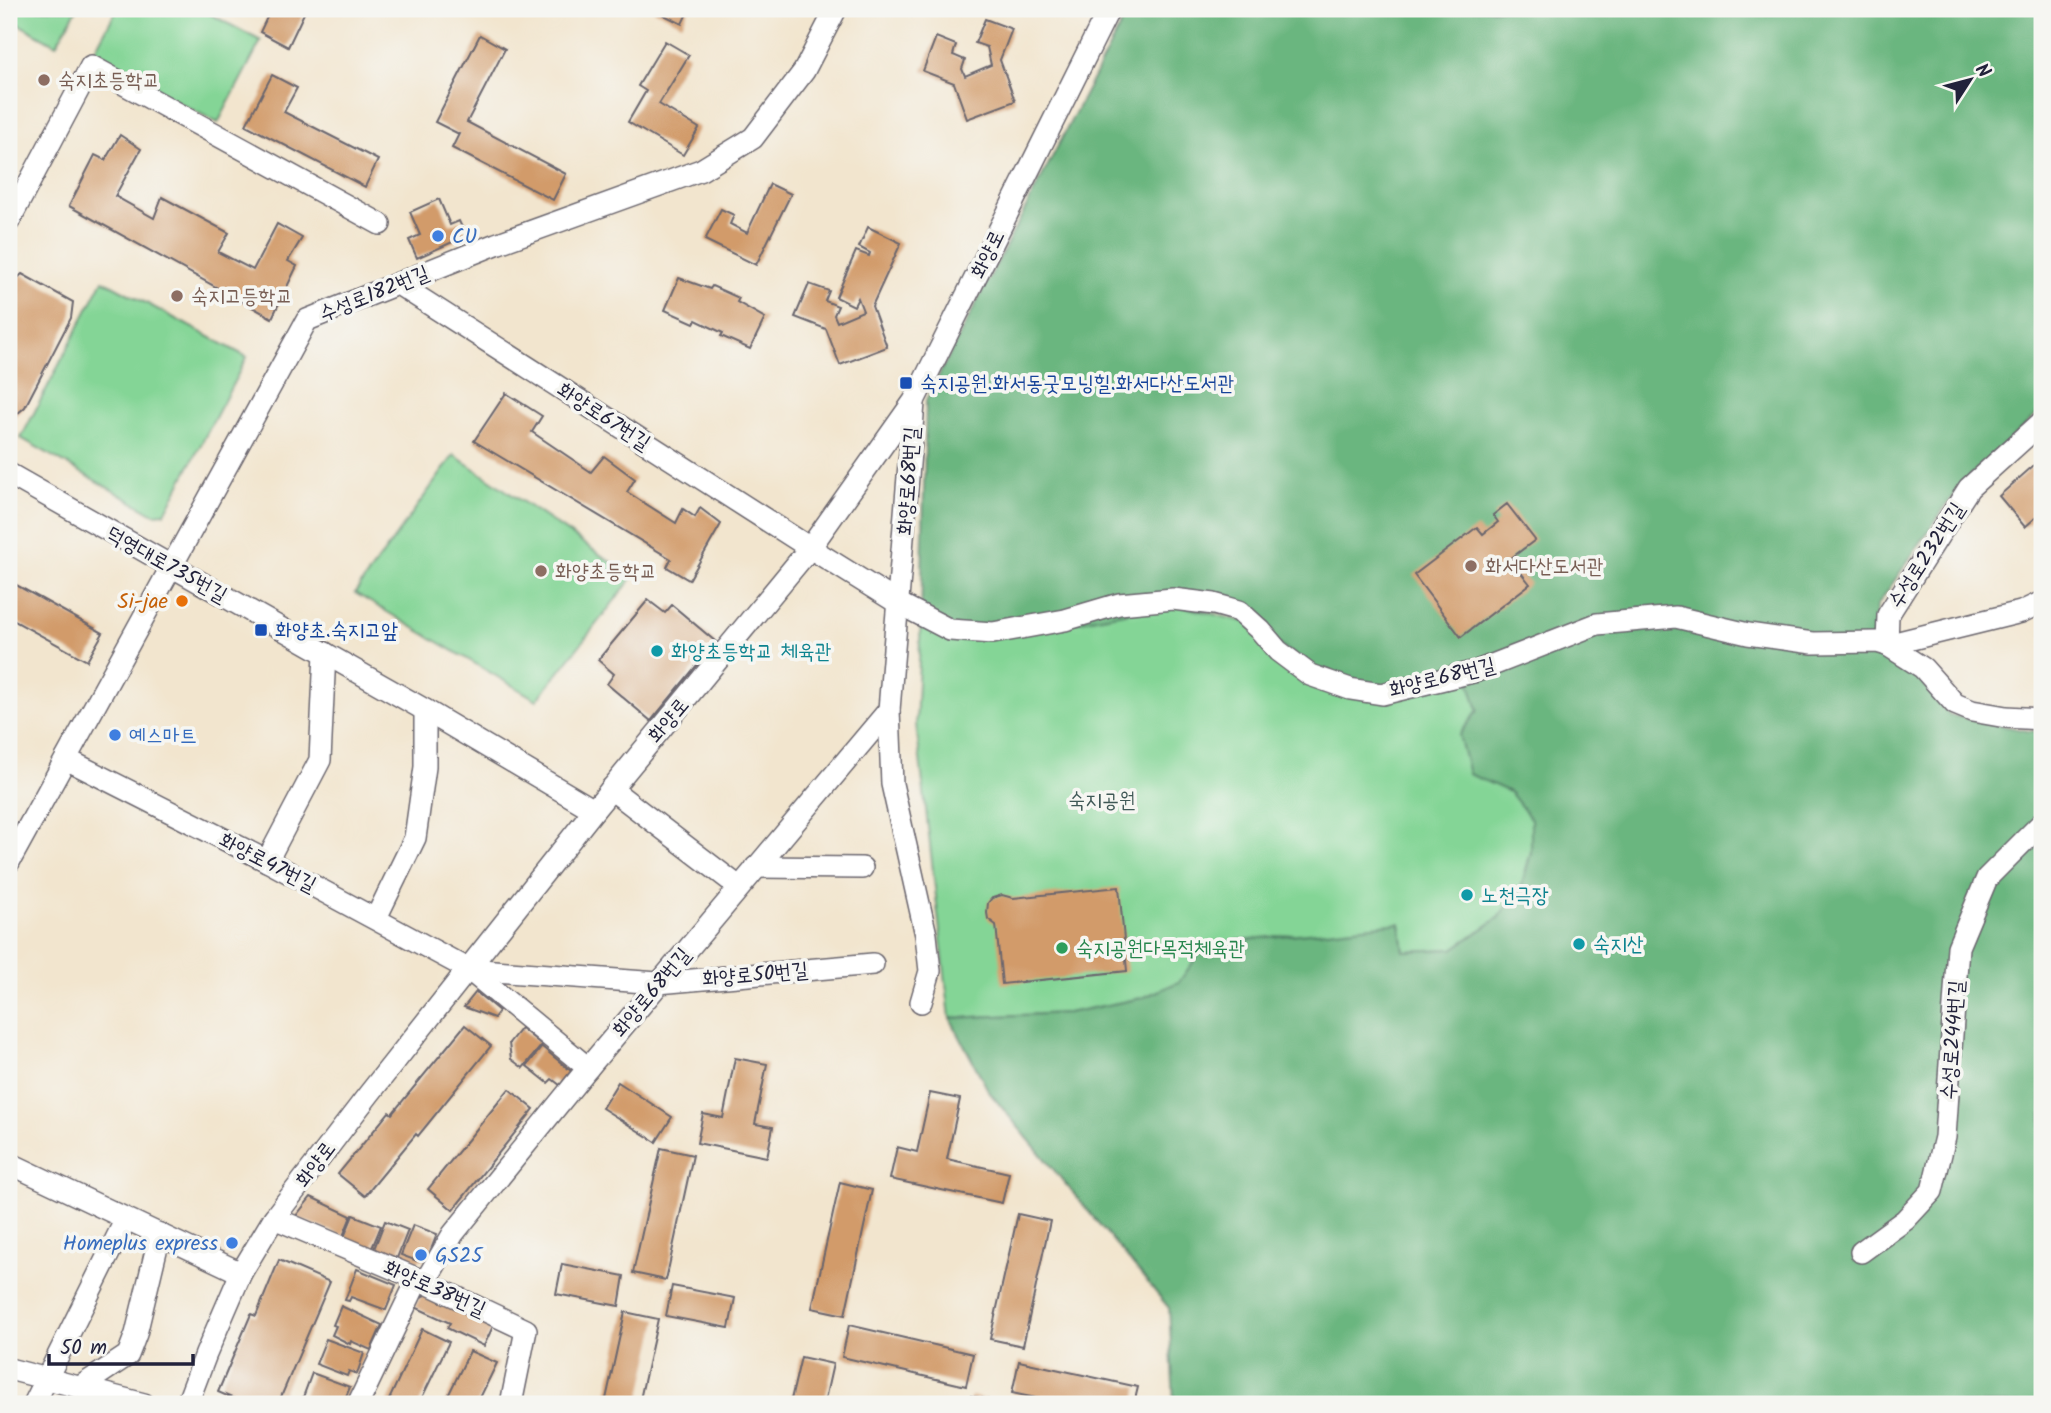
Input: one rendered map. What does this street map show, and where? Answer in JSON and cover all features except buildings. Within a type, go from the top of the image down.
[{"type":"street","name":"수성로182번길","points":[[9,862],[307,320],[496,244],[701,170],[753,138],[804,71],[836,9]]},
{"type":"street","name":"화양로","points":[[187,1404],[241,1273],[274,1218],[594,810],[810,548],[914,401],[1109,9]]},
{"type":"street","points":[[9,221],[91,66],[380,225]]},
{"type":"street","name":"화양로67번길","points":[[398,284],[810,548]]},
{"type":"street","name":"화양로68번길","points":[[914,401],[889,710],[892,784],[926,935],[930,971],[921,1002]]},
{"type":"street","name":"수성로232번길","points":[[2042,422],[1969,488],[1888,615],[1887,645],[2021,612],[2042,602]]},
{"type":"street","name":"덕영대로735번길","points":[[9,474],[425,710],[594,810]]},
{"type":"street","name":"화양로68번길","points":[[810,548],[898,603],[950,630],[993,633],[1065,620],[1119,604],[1173,599],[1214,604],[1238,611],[1261,631],[1278,651],[1310,675],[1350,689],[1382,694],[1477,671],[1597,624],[1636,620],[1676,617],[1748,634],[1813,643],[1877,642],[1887,645]]},
{"type":"street","points":[[1887,645],[1923,668],[1955,704],[1972,712],[2042,719]]},
{"type":"street","points":[[267,861],[320,760],[325,653]]},
{"type":"street","points":[[376,918],[415,838],[425,768],[425,710]]},
{"type":"street","name":"화양로68번길","points":[[358,1404],[422,1280],[453,1234],[658,983],[889,710]]},
{"type":"street","name":"화양로47번길","points":[[66,759],[267,861],[468,969]]},
{"type":"street","points":[[611,789],[739,887]]},
{"type":"street","name":"수성로244번길","points":[[1861,1252],[1905,1220],[1932,1191],[1945,1137],[1958,947],[1987,878],[2042,823]]},
{"type":"street","points":[[756,867],[862,868]]},
{"type":"street","name":"화양로50번길","points":[[468,969],[658,983],[873,964]]},
{"type":"street","points":[[468,969],[588,1068]]},
{"type":"street","points":[[9,1163],[241,1273]]},
{"type":"street","name":"화양로38번길","points":[[274,1218],[422,1280],[526,1330],[511,1404]]},
{"type":"street","points":[[34,1404],[126,1219]]},
{"type":"street","points":[[80,1387],[128,1355],[136,1334],[160,1234]]},
{"type":"street","points":[[9,1369],[144,1404]]},
{"type":"green space","points":[[9,9],[77,9],[56,45],[9,19]]},
{"type":"green space","points":[[117,9],[212,9],[210,14],[261,41],[218,123],[91,57]]},
{"type":"green space","points":[[1129,9],[2042,9],[2042,410],[1961,484],[1877,606],[1875,632],[1884,656],[1920,680],[1950,715],[2029,731],[2042,731],[2042,1404],[1174,1404],[1169,1308],[989,1092],[950,1018],[1068,1013],[1142,998],[1179,982],[1206,944],[1400,923],[1404,951],[1453,949],[1498,918],[1522,885],[1531,852],[1531,819],[1510,792],[1469,774],[1459,735],[1478,710],[1468,677],[1347,692],[1237,615],[1172,604],[994,637],[921,619],[926,400]]},
{"type":"green space","points":[[103,280],[247,357],[165,513],[154,514],[21,438]]},
{"type":"green space","points":[[454,455],[633,577],[537,700],[355,593]]},
{"type":"green space","name":"숙지공원","points":[[1172,604],[1469,677],[1478,710],[1469,773],[1510,792],[1531,819],[1531,852],[1522,885],[1498,918],[1453,949],[1404,951],[1400,924],[1179,982],[1142,998],[1068,1013],[950,1018],[916,724],[921,619],[1119,610]]},
{"type":"place","name":"숙지초등학교","points":[[44,80]]},
{"type":"place","name":"CU","points":[[438,236]]},
{"type":"place","name":"숙지고등학교","points":[[177,296]]},
{"type":"place","name":"숙지공원.화서동굿모닝힐.화서다산도서관","points":[[906,383]]},
{"type":"place","name":"화서다산도서관","points":[[1471,566]]},
{"type":"place","name":"화양초등학교","points":[[541,571]]},
{"type":"place","name":"Si-jae","points":[[182,601]]},
{"type":"place","name":"화양초.숙지고앞","points":[[261,630]]},
{"type":"place","name":"화양초등학교 체육관","points":[[657,651]]},
{"type":"place","name":"예스마트","points":[[115,735]]},
{"type":"place","name":"노천극장","points":[[1467,895]]},
{"type":"place","name":"숙지산","points":[[1579,944]]},
{"type":"place","name":"숙지공원다목적체육관","points":[[1062,948]]},
{"type":"place","name":"Homeplus express","points":[[232,1243]]},
{"type":"place","name":"GS25","points":[[421,1255]]}]
